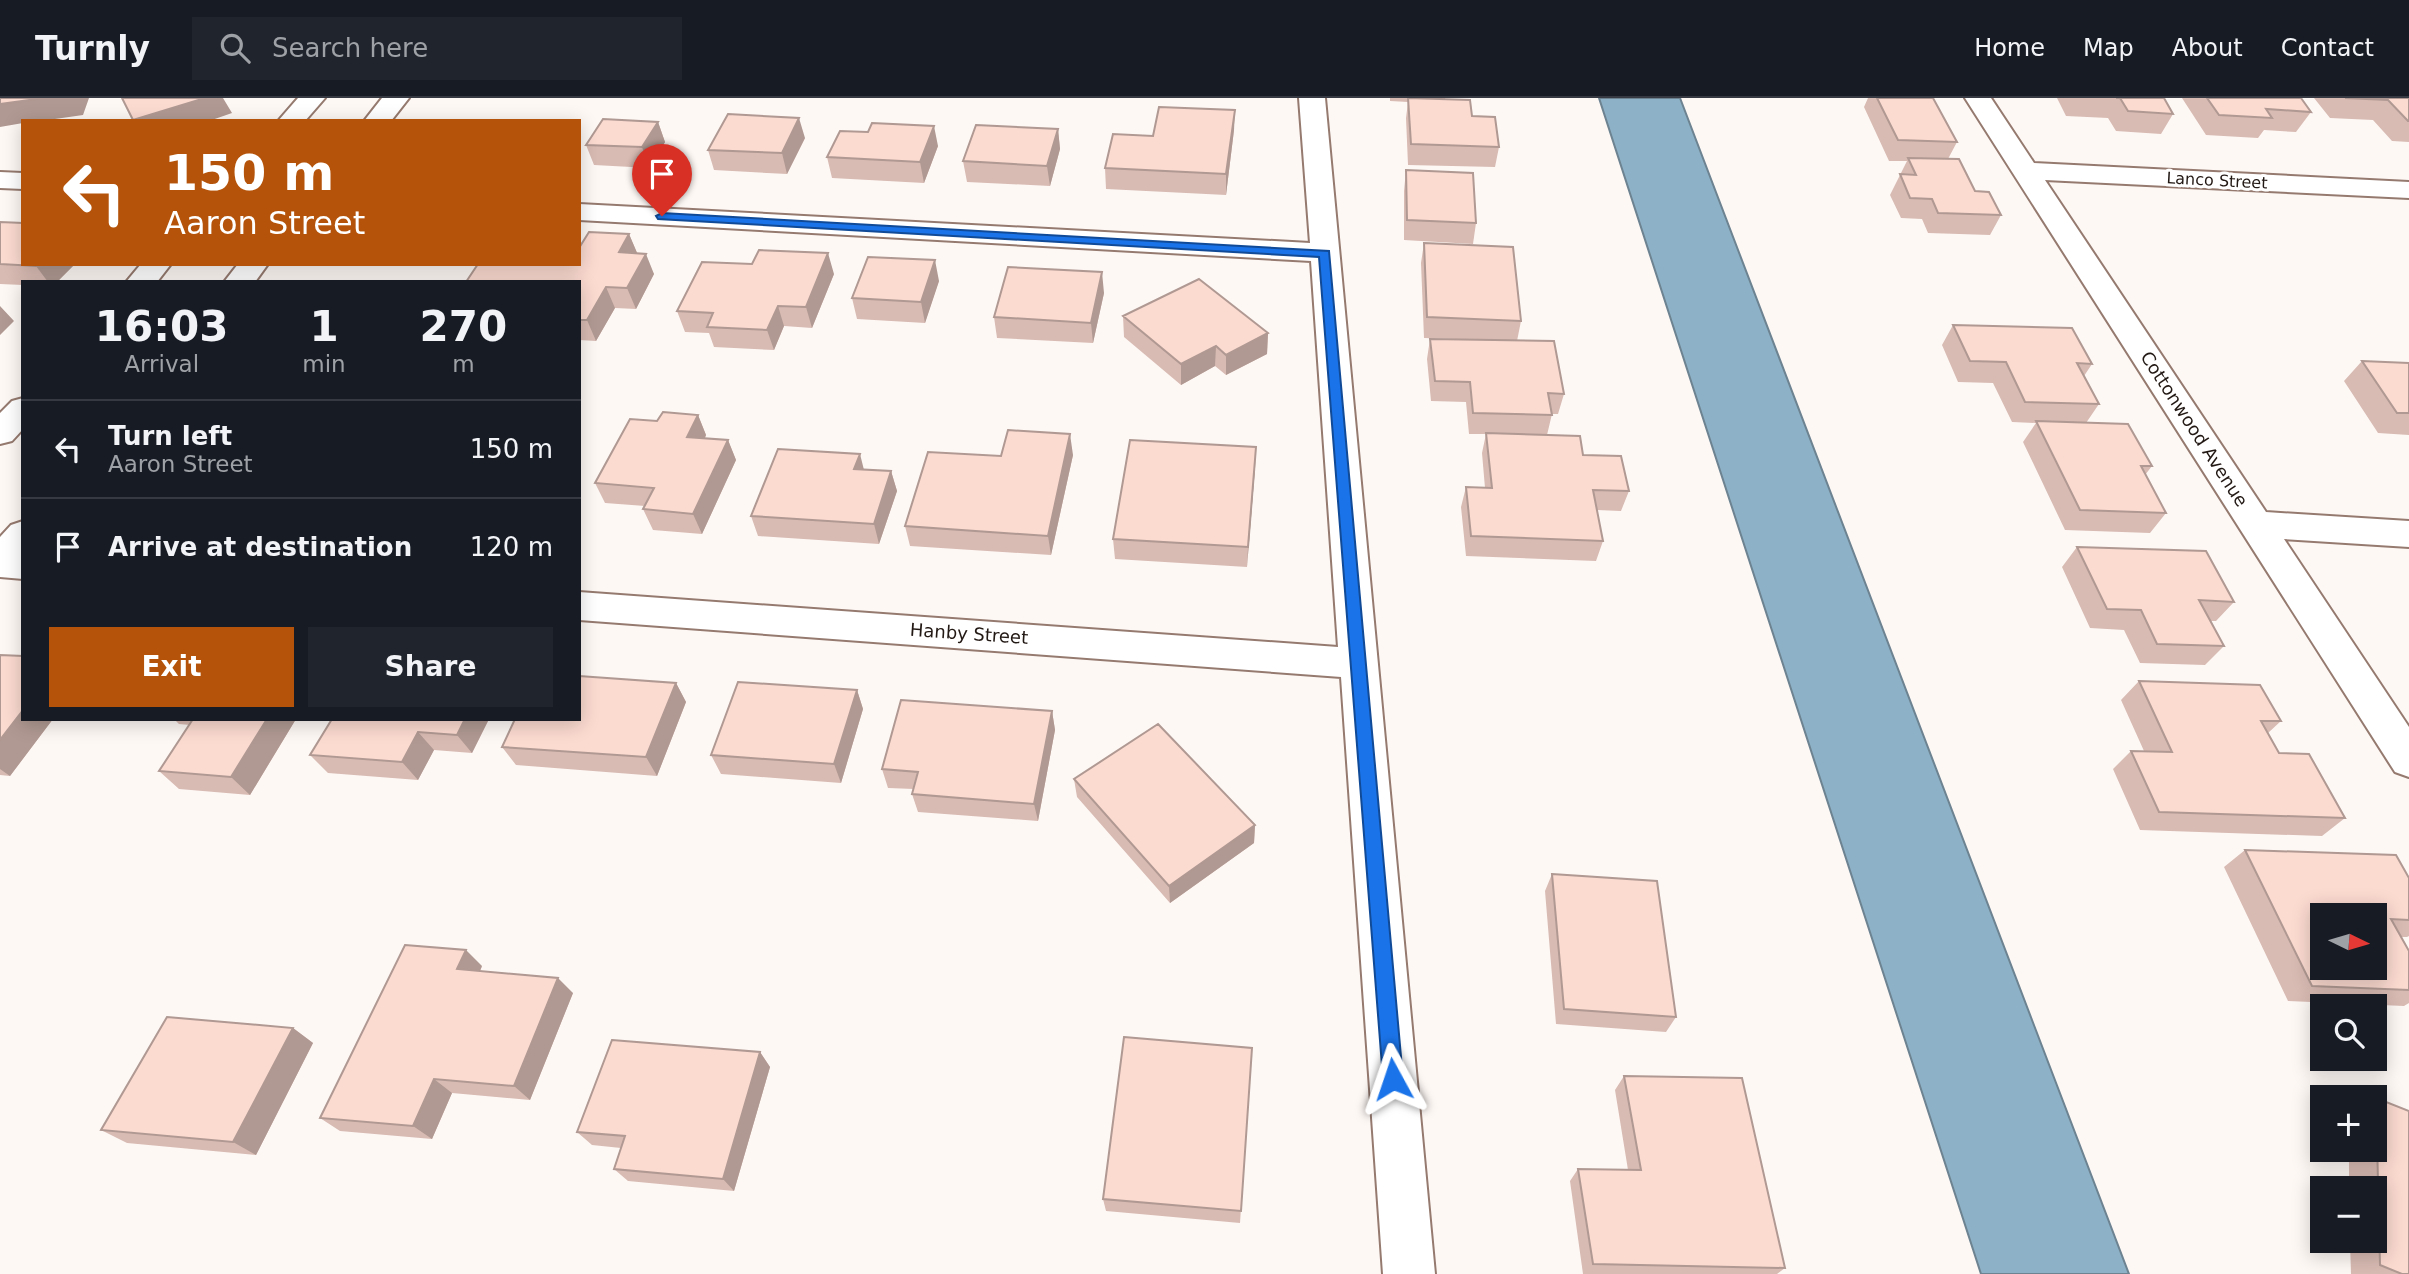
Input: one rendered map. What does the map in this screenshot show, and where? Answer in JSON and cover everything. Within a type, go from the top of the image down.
[{"type":"street","points":[[293,119],[312,98]]},
{"type":"street","points":[[379,119],[396,98]]},
{"type":"street","points":[[1312,98],[1409,1274]]},
{"type":"street","name":"Cottonwood Avenue","points":[[1978,98],[2409,760]]},
{"type":"street","name":"Lanco Street","points":[[2025,171],[2409,190]]},
{"type":"street","points":[[0,180],[21,181]]},
{"type":"street","points":[[581,212],[1325,253]]},
{"type":"street","points":[[143,280],[155,266]]},
{"type":"street","points":[[241,280],[252,266]]},
{"type":"street","points":[[0,433],[21,411]]},
{"type":"street","points":[[2255,524],[2409,534]]},
{"type":"street","points":[[0,563],[21,537]]},
{"type":"street","points":[[0,563],[21,566]]},
{"type":"street","name":"Hanby Street","points":[[581,606],[1358,663]]},
{"type":"water","points":[[1599,98],[1680,98],[2129,1274],[1981,1274]]},
{"type":"building","points":[[0,98],[44,98],[0,104]]},
{"type":"building","points":[[122,98],[205,98],[136,119],[132,119]]},
{"type":"building","points":[[1408,98],[1470,100],[1472,116],[1495,117],[1499,147],[1411,144]]},
{"type":"building","points":[[1877,98],[1933,98],[1957,142],[1898,140]]},
{"type":"building","points":[[2120,98],[2164,98],[2173,114],[2128,111]]},
{"type":"building","points":[[2207,98],[2301,98],[2311,112],[2266,109],[2272,118],[2219,115]]},
{"type":"building","points":[[2345,98],[2409,98],[2409,121],[2388,100]]},
{"type":"building","points":[[1159,107],[1235,110],[1226,174],[1105,168],[1113,134],[1153,136]]},
{"type":"building","points":[[728,114],[799,118],[782,153],[708,150]]},
{"type":"building","points":[[603,119],[658,122],[642,147],[586,145]]},
{"type":"building","points":[[872,123],[934,126],[920,162],[827,157],[840,131],[868,132]]},
{"type":"building","points":[[976,125],[1058,129],[1047,166],[963,161]]},
{"type":"building","points":[[1908,158],[1959,159],[1975,191],[1989,192],[2001,215],[1938,213],[1932,199],[1910,198],[1900,174],[1916,175]]},
{"type":"building","points":[[1406,170],[1473,173],[1476,223],[1407,220]]},
{"type":"building","points":[[0,222],[21,223],[21,265],[0,264]]},
{"type":"building","points":[[589,232],[629,234],[619,252],[646,254],[627,288],[606,287],[587,320],[581,320],[581,280],[467,280],[477,266],[581,266],[581,245]]},
{"type":"building","points":[[1424,243],[1513,247],[1521,321],[1427,317]]},
{"type":"building","points":[[759,250],[828,253],[806,307],[778,306],[767,330],[707,327],[713,313],[677,311],[702,262],[752,264]]},
{"type":"building","points":[[868,257],[935,260],[921,302],[852,298]]},
{"type":"building","points":[[1008,267],[1102,272],[1091,323],[994,317]]},
{"type":"building","points":[[1199,279],[1268,333],[1226,355],[1216,346],[1181,364],[1123,316]]},
{"type":"building","points":[[1953,325],[2072,328],[2092,364],[2077,363],[2099,404],[2025,402],[2006,362],[1970,361]]},
{"type":"building","points":[[1430,339],[1554,341],[1564,394],[1548,393],[1552,415],[1473,413],[1470,382],[1435,381]]},
{"type":"building","points":[[2362,361],[2409,363],[2409,413],[2397,413]]},
{"type":"building","points":[[663,412],[698,415],[687,437],[728,440],[693,514],[643,509],[654,488],[595,483],[630,419],[657,421]]},
{"type":"building","points":[[2036,421],[2128,424],[2152,466],[2141,466],[2166,513],[2080,510]]},
{"type":"building","points":[[1008,430],[1070,434],[1048,536],[905,526],[928,452],[1001,456]]},
{"type":"building","points":[[1486,433],[1580,436],[1583,455],[1621,456],[1629,491],[1593,490],[1603,541],[1471,536],[1466,487],[1492,488]]},
{"type":"building","points":[[1130,440],[1256,447],[1248,547],[1113,539]]},
{"type":"building","points":[[778,449],[860,454],[854,469],[891,471],[874,524],[751,516]]},
{"type":"building","points":[[2077,547],[2206,551],[2234,602],[2199,600],[2224,646],[2157,644],[2141,610],[2107,609]]},
{"type":"building","points":[[0,655],[21,656],[21,713],[0,740]]},
{"type":"building","points":[[581,676],[676,683],[646,757],[502,747],[514,721],[581,721]]},
{"type":"building","points":[[2139,681],[2260,685],[2281,721],[2261,721],[2279,753],[2309,754],[2345,818],[2159,812],[2131,751],[2172,752]]},
{"type":"building","points":[[738,682],[857,690],[834,764],[711,755]]},
{"type":"building","points":[[901,700],[1052,711],[1034,804],[912,794],[918,772],[882,769]]},
{"type":"building","points":[[192,721],[266,721],[231,777],[159,771]]},
{"type":"building","points":[[331,721],[464,721],[457,735],[418,732],[402,762],[310,755]]},
{"type":"building","points":[[1158,724],[1255,825],[1169,886],[1074,779]]},
{"type":"building","points":[[2245,850],[2396,855],[2409,878],[2409,920],[2391,919],[2409,951],[2409,990],[2312,986]]},
{"type":"building","points":[[1552,874],[1657,881],[1676,1017],[1564,1009]]},
{"type":"building","points":[[405,945],[466,950],[457,969],[558,978],[514,1086],[434,1079],[413,1126],[320,1118]]},
{"type":"building","points":[[167,1017],[293,1028],[233,1142],[101,1130]]},
{"type":"building","points":[[1124,1037],[1252,1048],[1241,1211],[1103,1199]]},
{"type":"building","points":[[612,1040],[760,1052],[723,1179],[614,1169],[625,1136],[577,1132]]},
{"type":"building","points":[[1624,1076],[1742,1078],[1785,1268],[1593,1264],[1578,1169],[1641,1170]]},
{"type":"building","points":[[2387,1102],[2409,1111],[2409,1274],[2380,1265],[2380,1253],[2387,1253],[2387,1176],[2378,1176],[2378,1162],[2387,1162]]},
{"type":"route","points":[[662,216],[1325,253],[1393,1079]]}]
